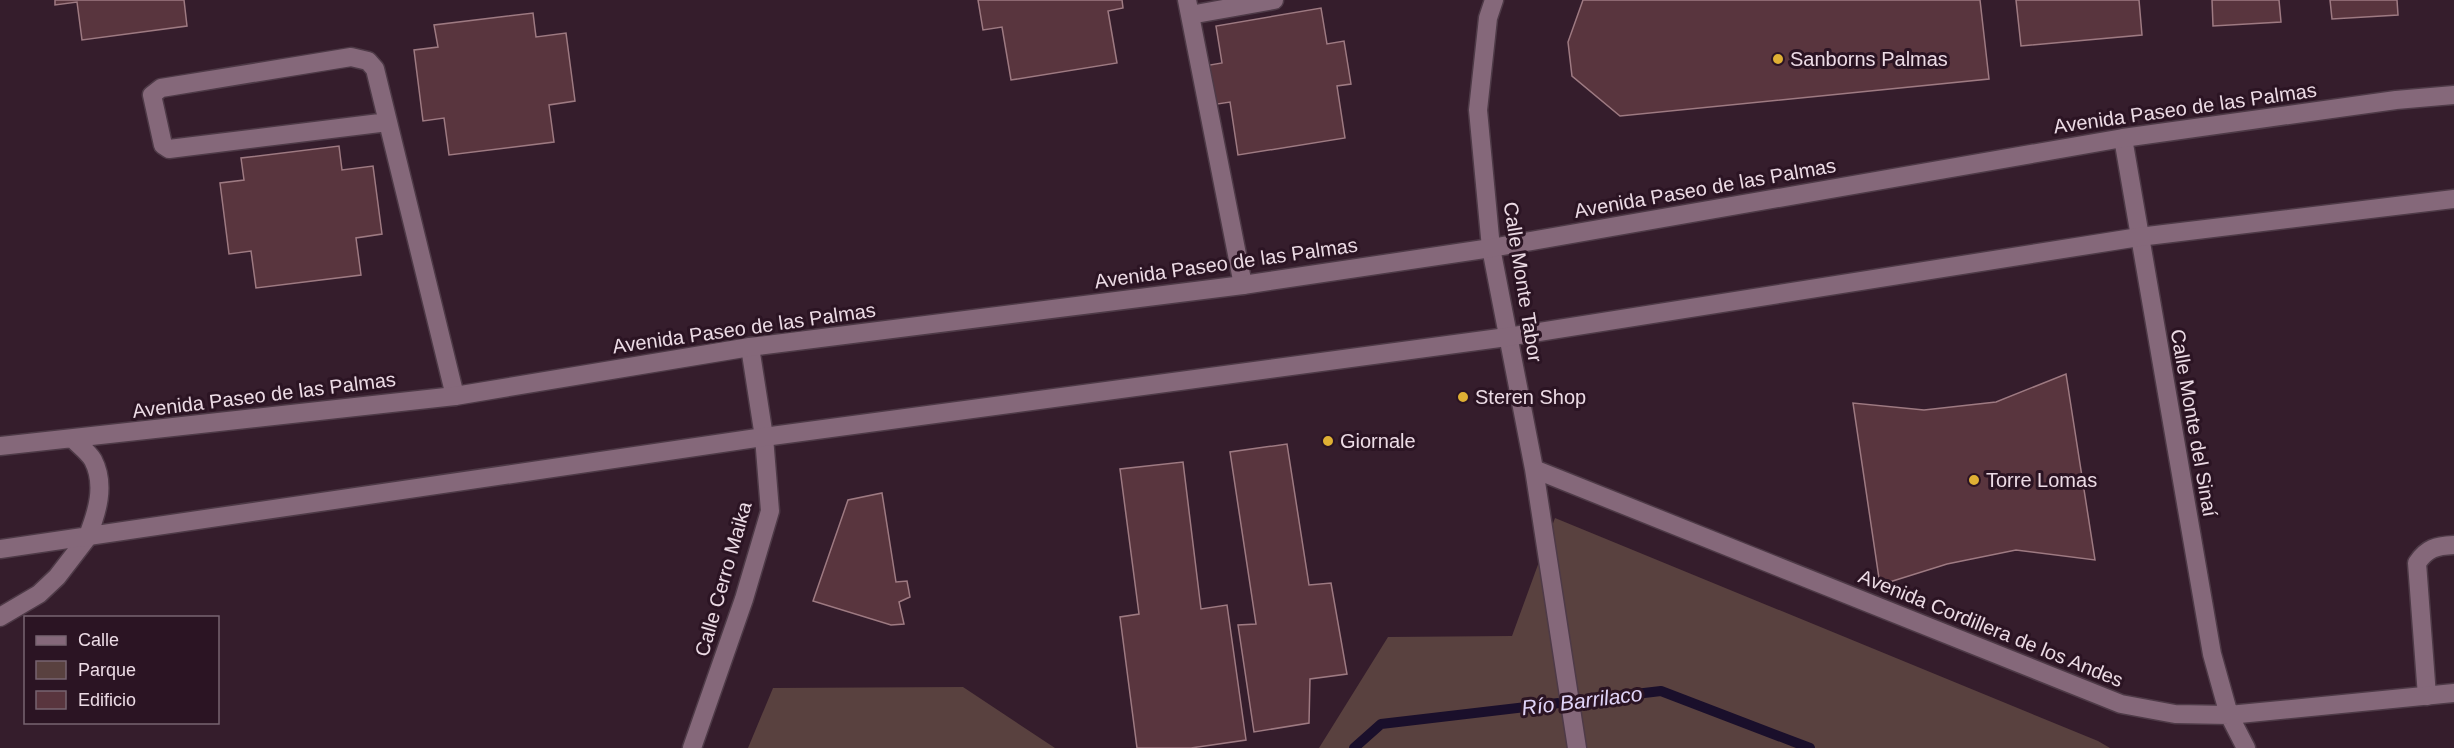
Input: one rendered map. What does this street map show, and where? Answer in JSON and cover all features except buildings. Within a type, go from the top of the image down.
[{"type":"main road","points":[[1243,285],[1188,7],[1274,0]]},
{"type":"main road","name":"Calle Monte Tabor","points":[[1494,0],[1488,18],[1478,110],[1491,248],[1534,469],[1576,748]]},
{"type":"main road","points":[[388,122],[168,149],[163,146],[152,95],[161,88],[351,57],[368,61],[375,69],[388,122],[455,396]]},
{"type":"main road","name":"Avenida Paseo de las Palmas","points":[[0,446],[74,440],[455,396],[750,347],[1243,285],[1491,248],[2123,138],[2396,100],[2454,95]]},
{"type":"main road","name":"Calle Monte del Sinaí","points":[[2123,138],[2212,654],[2229,715],[2246,748]]},
{"type":"main road","points":[[0,549],[87,538],[367,493],[764,437],[1507,337],[2139,237],[2454,199]]},
{"type":"main road","name":"Calle Cerro Maika","points":[[692,748],[744,599],[770,512],[764,437],[750,347]]},
{"type":"main road","points":[[0,617],[39,594],[57,577],[87,538],[97,512],[100,485],[93,459],[74,440]]},
{"type":"main road","name":"Avenida Cordillera de los Andes","points":[[1534,469],[2121,704],[2175,714],[2229,715],[2454,693]]},
{"type":"main road","points":[[2427,696],[2416,563],[2425,551],[2436,546],[2454,544]]},
{"type":"green space","points":[[1555,518],[2098,741],[2110,748],[1319,748],[1388,637],[1512,636]]},
{"type":"green space","points":[[963,687],[1055,748],[748,748],[773,688]]},
{"type":"waterway","name":"Río Barrilaco","points":[[1354,748],[1381,724],[1661,691],[1810,748]]},
{"type":"place","name":"Sanborns Palmas","points":[[1778,59]]},
{"type":"place","name":"Steren Shop","points":[[1463,397]]},
{"type":"place","name":"Giornale","points":[[1328,441]]},
{"type":"place","name":"Torre Lomas","points":[[1974,480]]}]
